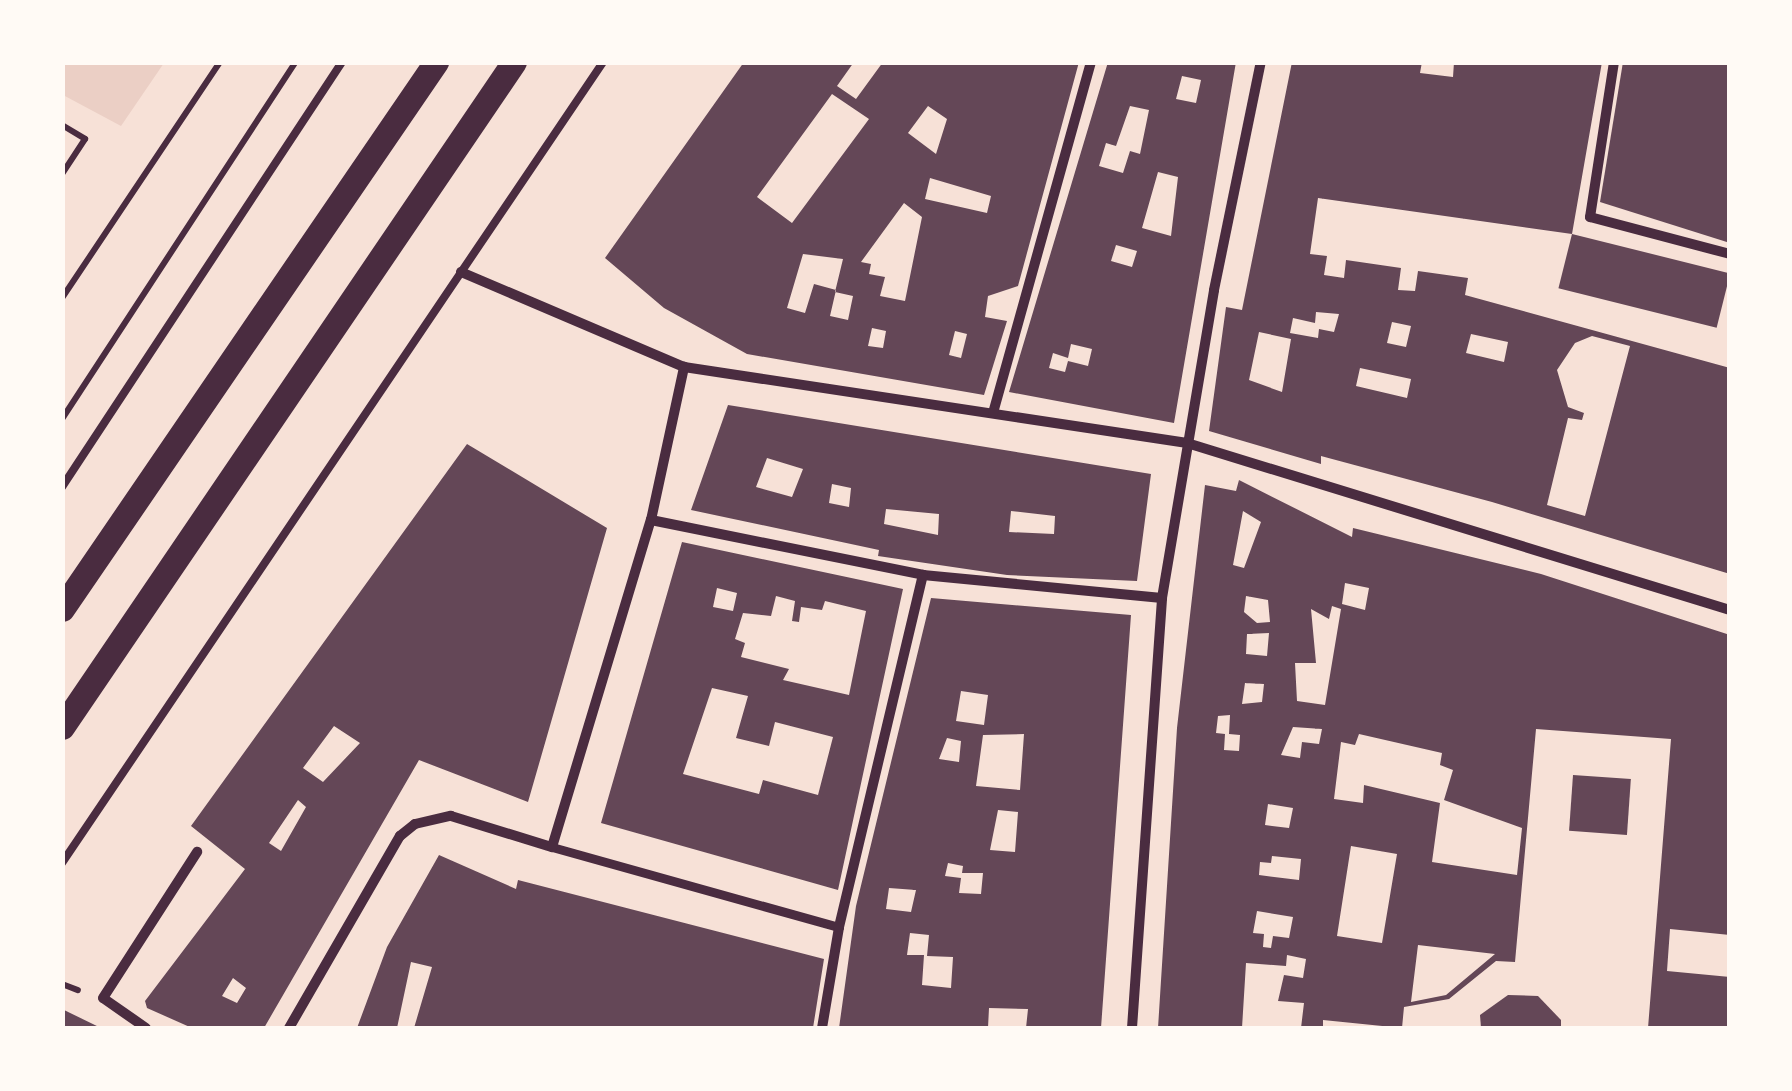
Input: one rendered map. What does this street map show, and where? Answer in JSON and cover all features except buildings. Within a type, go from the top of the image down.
[{"type":"main road","points":[[62,609],[436,62]]},
{"type":"main road","points":[[62,727],[514,62]]},
{"type":"street","points":[[992,413],[1091,62]]},
{"type":"street","points":[[1132,1028],[1162,598],[1187,443],[1261,62]]},
{"type":"street","points":[[1614,62],[1590,217],[1730,254]]},
{"type":"street","points":[[462,272],[684,368],[1187,443],[1730,610]]},
{"type":"street","points":[[552,846],[651,520],[684,368]]},
{"type":"street","points":[[651,520],[923,576],[1162,598]]},
{"type":"street","points":[[822,1028],[839,927],[923,576]]},
{"type":"street","points":[[289,1028],[400,836],[429,818],[476,822],[839,927]]},
{"type":"street","points":[[146,1028],[103,998],[197,852]]},
{"type":"lane","points":[[62,487],[342,62]]},
{"type":"lane","points":[[62,862],[603,62]]},
{"type":"path","points":[[62,298],[220,62]]},
{"type":"path","points":[[62,418],[296,62]]},
{"type":"path","points":[[62,125],[85,139],[62,174]]},
{"type":"shaded area","points":[[62,63],[164,63],[121,126],[63,95]]}]
